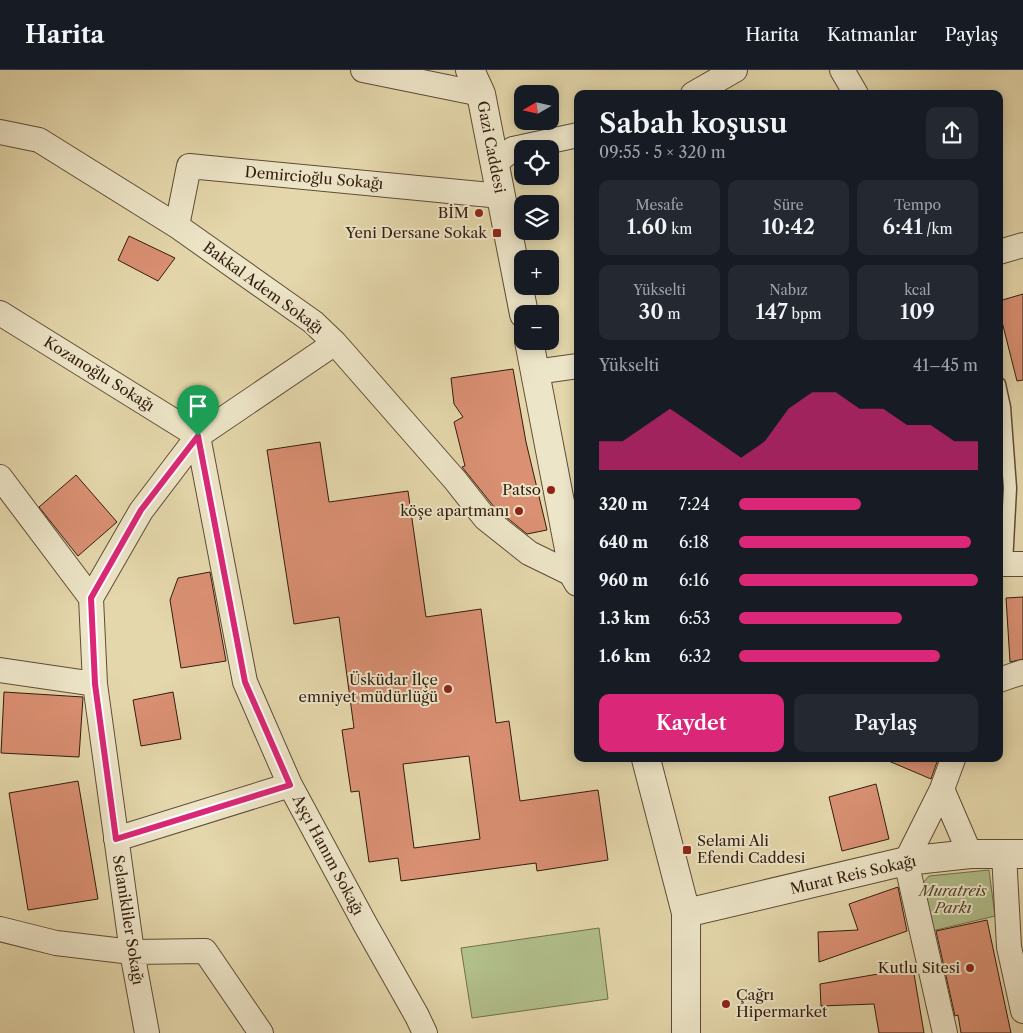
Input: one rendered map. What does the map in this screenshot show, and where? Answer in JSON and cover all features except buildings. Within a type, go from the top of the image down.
[{"type":"street","points":[[364,70],[475,82],[493,70]]},
{"type":"street","points":[[842,70],[854,90]]},
{"type":"street","points":[[703,90],[726,81]]},
{"type":"street","name":"Gazi Caddesi","points":[[475,82],[501,196],[522,305]]},
{"type":"street","name":"Bakkal Adem Sokağı","points":[[0,132],[38,140],[177,226],[313,322],[335,343],[455,480],[485,518],[529,552],[574,576]]},
{"type":"street","points":[[494,164],[513,149],[574,137]]},
{"type":"street","name":"Demircioğlu Sokağı","points":[[177,226],[189,166],[501,196]]},
{"type":"street","points":[[1003,251],[1023,245]]},
{"type":"street","name":"Kozanoğlu Sokağı","points":[[0,313],[198,436]]},
{"type":"street","points":[[0,476],[91,598],[141,510],[198,436],[335,343]]},
{"type":"street","points":[[531,350],[574,567]]},
{"type":"street","points":[[535,372],[574,367]]},
{"type":"street","name":"Aşçı Hanım Sokağı","points":[[198,436],[245,682],[290,785],[425,1033]]},
{"type":"street","name":"Selanikliler Sokağı","points":[[91,598],[95,684],[132,952],[147,1033]]},
{"type":"street","points":[[0,670],[95,684]]},
{"type":"street","points":[[1003,679],[1023,672]]},
{"type":"street","points":[[647,762],[686,914],[686,1033]]},
{"type":"street","points":[[945,1033],[906,860],[942,789],[952,762]]},
{"type":"street","points":[[116,839],[290,785]]},
{"type":"street","points":[[942,789],[970,854]]},
{"type":"street","name":"Murat Reis Sokağı","points":[[686,914],[906,860],[970,854],[1013,854]]},
{"type":"street","points":[[1013,854],[1009,947],[1023,1011]]},
{"type":"street","points":[[0,929],[56,943],[132,952],[205,951],[261,1033]]},
{"type":"lane","points":[[1003,402],[1010,488],[1009,564]]},
{"type":"green space","name":"Muratreis Parkı","points":[[989,870],[995,916],[932,931],[922,884],[929,876]]},
{"type":"green space","points":[[599,928],[608,999],[472,1018],[461,948]]},
{"type":"place","name":"BİM","points":[[479,213]]},
{"type":"place","name":"Yeni Dersane Sokak","points":[[497,233]]},
{"type":"place","name":"Patso","points":[[551,490]]},
{"type":"place","name":"köşe apartmanı","points":[[519,511]]},
{"type":"place","name":"Üsküdar İlçe emniyet müdürlüğü","points":[[448,689]]},
{"type":"place","name":"Selami Ali Efendi Caddesi","points":[[687,850]]},
{"type":"place","name":"Kutlu Sitesi","points":[[970,968]]},
{"type":"place","name":"Çağrı Hipermarket","points":[[726,1004]]},
{"type":"route","points":[[198,436],[245,682],[290,785],[116,839],[95,684],[91,598],[141,510],[198,436]]}]
